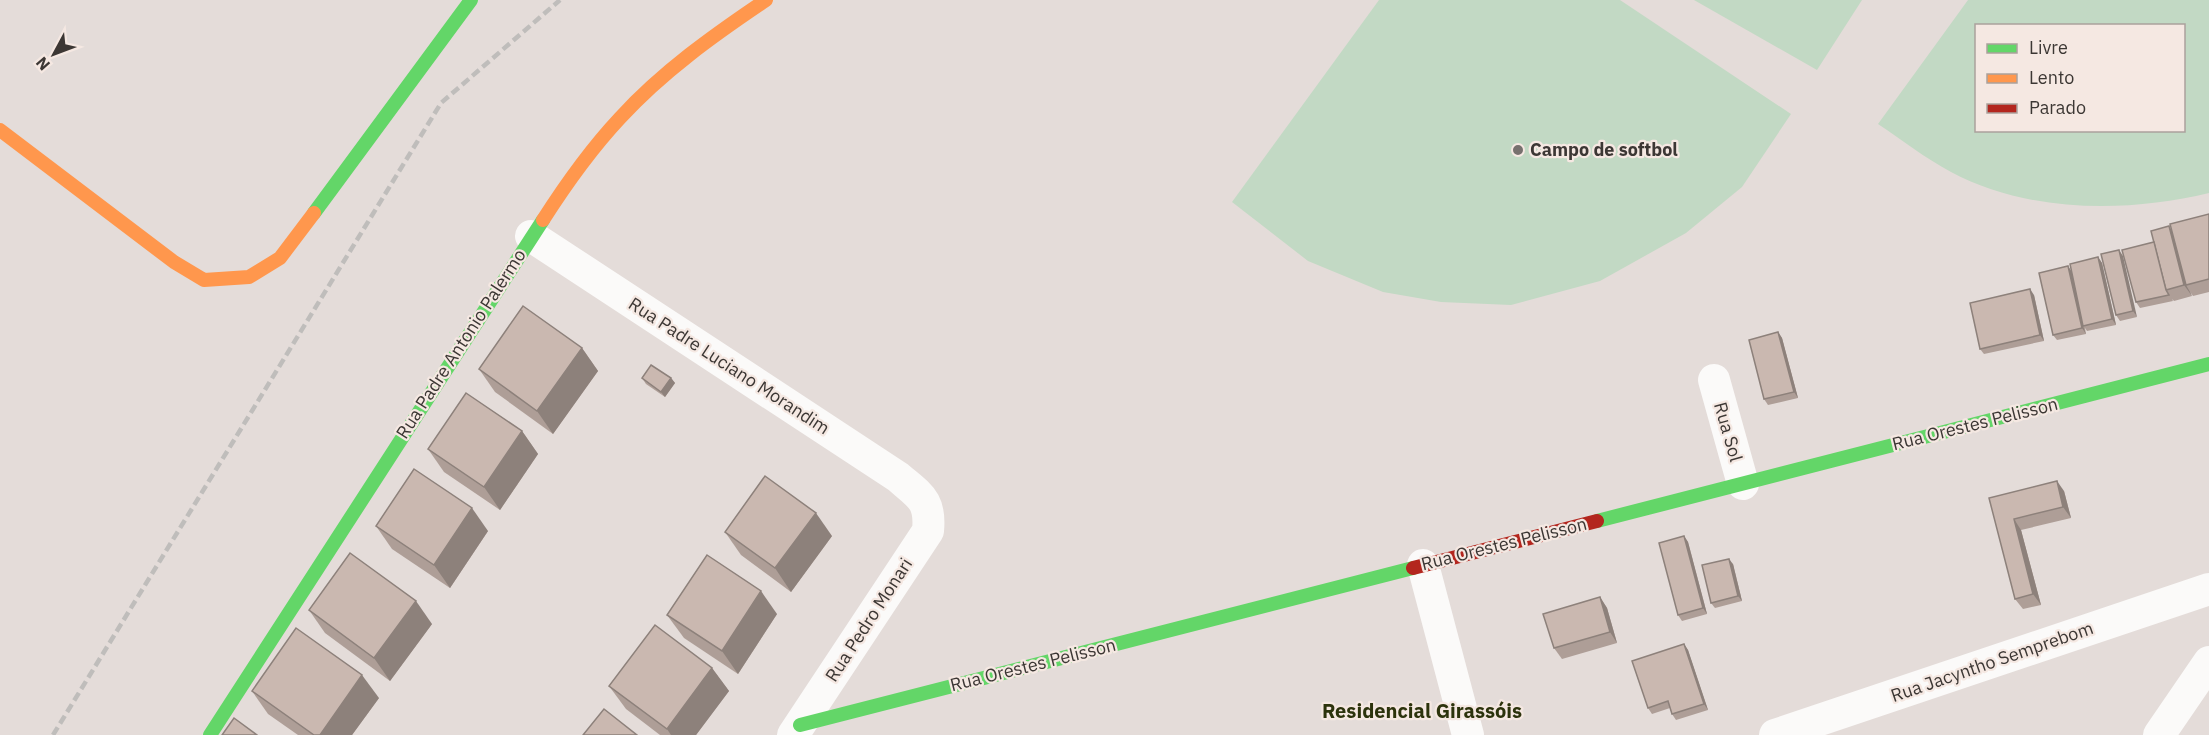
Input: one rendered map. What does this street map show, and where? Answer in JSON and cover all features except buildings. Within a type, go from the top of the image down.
[{"type":"street","points":[[0,130],[174,262],[204,280],[249,277],[280,258],[471,0]]},
{"type":"street","name":"Rua Padre Antonio Palermo","points":[[210,735],[562,190],[605,134],[655,85],[696,50],[766,0]]},
{"type":"street","name":"Rua Padre Luciano Morandim","points":[[531,236],[898,477],[925,500]]},
{"type":"street","name":"Rua Orestes Pelisson","points":[[796,730],[1423,565],[2209,364]]},
{"type":"street","name":"Rua Sol","points":[[1714,380],[1743,484]]},
{"type":"street","name":"Rua Pedro Monari","points":[[796,730],[928,531],[930,513],[925,500]]},
{"type":"street","points":[[1423,565],[1468,735]]},
{"type":"street","name":"Rua Jacyntho Semprebom","points":[[1774,735],[2209,589]]},
{"type":"street","points":[[2159,735],[2209,662]]},
{"type":"green space","name":"Campo de softbol","points":[[1379,0],[1620,0],[1791,114],[1742,187],[1686,233],[1600,281],[1511,305],[1441,302],[1383,292],[1308,261],[1232,202]]},
{"type":"green space","points":[[1694,0],[1862,0],[1817,70]]},
{"type":"green space","points":[[1968,0],[2209,0],[2209,193],[2177,200],[2111,206],[2045,202],[1981,185],[1951,172],[1878,124]]},
{"type":"railway","points":[[53,735],[441,103],[560,0]]},
{"type":"traffic: fast","points":[[314,213],[471,0]]},
{"type":"traffic: fast","points":[[210,735],[543,220]]},
{"type":"traffic: fast","points":[[1597,521],[2209,364]]},
{"type":"traffic: fast","points":[[800,725],[1413,568]]},
{"type":"traffic: slow","points":[[543,220],[589,154],[636,101],[689,55],[766,0]]},
{"type":"traffic: slow","points":[[0,130],[174,262],[204,280],[249,277],[280,258],[314,213]]},
{"type":"traffic: jam","points":[[1413,568],[1597,521]]},
{"type":"place","name":"Campo de softbol","points":[[1518,150]]},
{"type":"district","name":"Residencial Girassóis","points":[[1422,711]]}]
